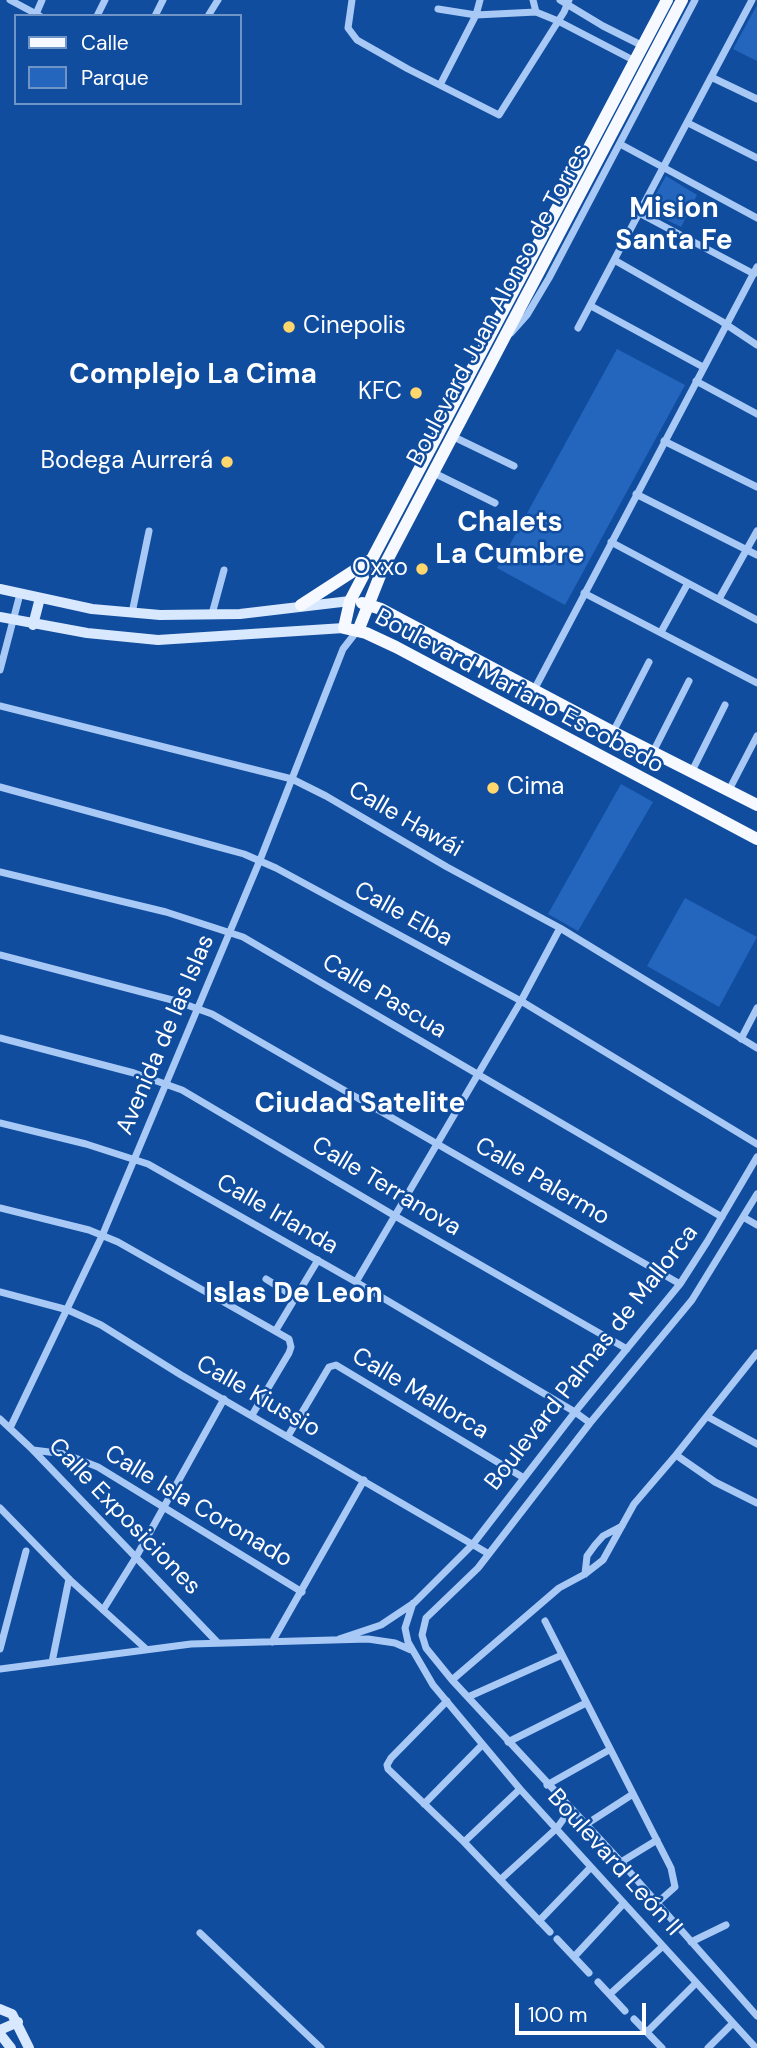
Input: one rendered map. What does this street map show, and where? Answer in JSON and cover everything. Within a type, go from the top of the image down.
[{"type":"main road","name":"Boulevard Juan Alonso de Torres","points":[[344,628],[350,601],[667,0]]},
{"type":"main road","name":"Boulevard Juan Alonso de Torres","points":[[358,631],[383,568],[682,0]]},
{"type":"main road","points":[[300,605],[372,559]]},
{"type":"main road","name":"Boulevard Mariano Escobedo","points":[[350,601],[367,604],[389,613],[757,805]]},
{"type":"main road","name":"Boulevard Mariano Escobedo","points":[[344,628],[396,647],[757,839]]},
{"type":"street","points":[[10,0],[36,14]]},
{"type":"street","points":[[352,0],[348,27],[357,40],[499,115],[558,21],[565,1],[603,26],[643,46]]},
{"type":"street","points":[[440,85],[481,0]]},
{"type":"street","points":[[533,0],[536,12]]},
{"type":"street","points":[[505,338],[531,308],[695,0]]},
{"type":"street","points":[[578,328],[752,0]]},
{"type":"street","points":[[438,9],[476,15],[536,12],[635,61]]},
{"type":"street","points":[[712,77],[757,99]]},
{"type":"street","points":[[688,123],[757,158]]},
{"type":"street","points":[[620,144],[757,218]]},
{"type":"street","points":[[534,690],[755,270],[639,213]]},
{"type":"street","points":[[615,261],[757,345]]},
{"type":"street","points":[[591,306],[703,367]]},
{"type":"street","points":[[696,381],[757,414]]},
{"type":"street","points":[[454,437],[514,466]]},
{"type":"street","points":[[664,442],[757,488]]},
{"type":"street","points":[[435,473],[495,503]]},
{"type":"street","points":[[636,494],[757,555]]},
{"type":"street","points":[[132,613],[149,531]]},
{"type":"street","points":[[719,599],[757,531]]},
{"type":"street","points":[[611,542],[757,620]]},
{"type":"street","points":[[212,614],[224,570]]},
{"type":"street","points":[[660,632],[688,583]]},
{"type":"street","name":"Boulevard Mariano Escobedo","points":[[0,589],[92,609],[132,613],[240,614],[350,601]]},
{"type":"street","points":[[584,593],[757,683]]},
{"type":"street","points":[[0,670],[20,594]]},
{"type":"street","points":[[33,625],[40,598]]},
{"type":"street","name":"Boulevard Mariano Escobedo","points":[[0,617],[87,634],[158,640],[344,628]]},
{"type":"street","name":"Avenida de las Islas","points":[[343,649],[344,628]]},
{"type":"street","name":"Avenida de las Islas","points":[[10,1428],[102,1236],[260,860],[343,649],[358,631]]},
{"type":"street","points":[[613,732],[649,662]]},
{"type":"street","points":[[653,752],[689,681]]},
{"type":"street","points":[[692,771],[724,705]]},
{"type":"street","name":"Calle Hawái","points":[[0,706],[292,779],[560,928],[757,1048]]},
{"type":"street","points":[[729,790],[757,736]]},
{"type":"street","name":"Calle Elba","points":[[0,787],[260,860],[521,1001],[757,1144]]},
{"type":"street","name":"Calle Pascua","points":[[0,872],[166,912],[243,937],[722,1217]]},
{"type":"street","points":[[356,1282],[521,1001],[560,928]]},
{"type":"street","name":"Calle Palermo","points":[[0,955],[197,1008],[235,1026],[680,1284]]},
{"type":"street","points":[[741,1039],[757,1008]]},
{"type":"street","name":"Calle Terranova","points":[[0,1038],[166,1083],[207,1103],[395,1216],[627,1349]]},
{"type":"street","name":"Calle Irlanda","points":[[0,1123],[86,1144],[135,1159],[167,1174],[356,1282],[590,1423]]},
{"type":"street","name":"Boulevard Palmas de Mallorca","points":[[339,1639],[381,1625],[414,1603],[473,1544],[575,1412],[680,1284],[757,1157]]},
{"type":"street","name":"Boulevard Palmas de Mallorca","points":[[452,1680],[426,1648],[422,1635],[426,1618],[489,1554],[590,1423],[692,1300],[757,1194]]},
{"type":"street","points":[[0,1208],[102,1236],[147,1257],[289,1339],[291,1347],[252,1415]]},
{"type":"street","points":[[743,1217],[757,1225]]},
{"type":"street","points":[[276,1330],[318,1260]]},
{"type":"street","points":[[266,1279],[296,1298]]},
{"type":"street","name":"Calle Kiussio","points":[[0,1292],[68,1310],[101,1325],[489,1554]]},
{"type":"street","points":[[757,1353],[708,1417],[634,1504],[603,1560],[585,1574],[559,1588],[452,1680],[621,1862],[757,2016]]},
{"type":"street","name":"Calle Mallorca","points":[[288,1436],[332,1364],[349,1371],[457,1440],[524,1478]]},
{"type":"street","points":[[103,1610],[224,1399]]},
{"type":"street","points":[[708,1417],[757,1444]]},
{"type":"street","name":"Calle Exposiciones","points":[[0,1419],[218,1643]]},
{"type":"street","name":"Calle Isla Coronado","points":[[33,1450],[81,1459],[302,1592]]},
{"type":"street","points":[[676,1455],[715,1482],[757,1503]]},
{"type":"street","points":[[272,1642],[364,1480]]},
{"type":"street","points":[[0,1508],[69,1579],[145,1648]]},
{"type":"street","points":[[585,1574],[587,1556],[603,1536],[622,1526]]},
{"type":"street","points":[[603,1536],[613,1544]]},
{"type":"street","points":[[0,1649],[26,1551]]},
{"type":"street","points":[[52,1662],[69,1579]]},
{"type":"street","points":[[411,1650],[405,1628],[414,1603]]},
{"type":"street","points":[[545,1621],[671,1868],[676,1882],[674,1890],[657,1903]]},
{"type":"street","points":[[0,1669],[145,1648],[218,1643],[368,1639],[395,1643],[411,1650]]},
{"type":"street","name":"Boulevard León II","points":[[411,1650],[433,1685],[520,1789],[756,2048]]},
{"type":"street","points":[[468,1697],[562,1655]]},
{"type":"street","points":[[447,1701],[394,1754],[387,1765],[396,1778],[464,1842],[550,1932]]},
{"type":"street","points":[[508,1742],[586,1703]]},
{"type":"street","points":[[424,1804],[482,1745]]},
{"type":"street","points":[[547,1785],[609,1749]]},
{"type":"street","points":[[464,1842],[520,1789]]},
{"type":"street","points":[[585,1825],[633,1794]]},
{"type":"street","points":[[500,1880],[557,1828],[570,1810]]},
{"type":"street","points":[[621,1862],[657,1840]]},
{"type":"street","points":[[540,1921],[591,1867]]},
{"type":"street","points":[[574,1957],[624,1903]]},
{"type":"street","points":[[691,1942],[726,1925]]},
{"type":"street","points":[[200,1933],[321,2048]]},
{"type":"street","points":[[557,1940],[589,1973]]},
{"type":"street","points":[[610,1994],[663,1946]]},
{"type":"street","points":[[598,1982],[625,2011]]},
{"type":"street","points":[[646,2032],[696,1983]]},
{"type":"street","points":[[0,2009],[12,2014],[18,2022],[29,2048]]},
{"type":"street","points":[[634,2019],[662,2048]]},
{"type":"street","points":[[11,2048],[0,2032],[18,2022]]},
{"type":"street","points":[[708,2048],[733,2023]]},
{"type":"green space","points":[[757,5],[757,61],[733,49]]},
{"type":"green space","points":[[666,176],[697,195],[681,227],[647,210]]},
{"type":"green space","points":[[617,349],[685,385],[565,605],[497,568]]},
{"type":"green space","points":[[621,784],[653,802],[578,931],[548,914]]},
{"type":"green space","points":[[685,898],[757,937],[719,1007],[647,966]]},
{"type":"place","name":"Cinepolis","points":[[289,327]]},
{"type":"place","name":"KFC","points":[[416,393]]},
{"type":"place","name":"Bodega Aurrerá","points":[[227,462]]},
{"type":"place","name":"Oxxo","points":[[422,569]]},
{"type":"place","name":"Cima","points":[[493,788]]},
{"type":"district","name":"Mision Santa Fe","points":[[674,226]]},
{"type":"district","name":"Complejo La Cima","points":[[193,376]]},
{"type":"district","name":"Chalets La Cumbre","points":[[510,540]]},
{"type":"district","name":"Ciudad Satelite","points":[[360,1105]]},
{"type":"district","name":"Islas De Leon","points":[[294,1295]]}]
